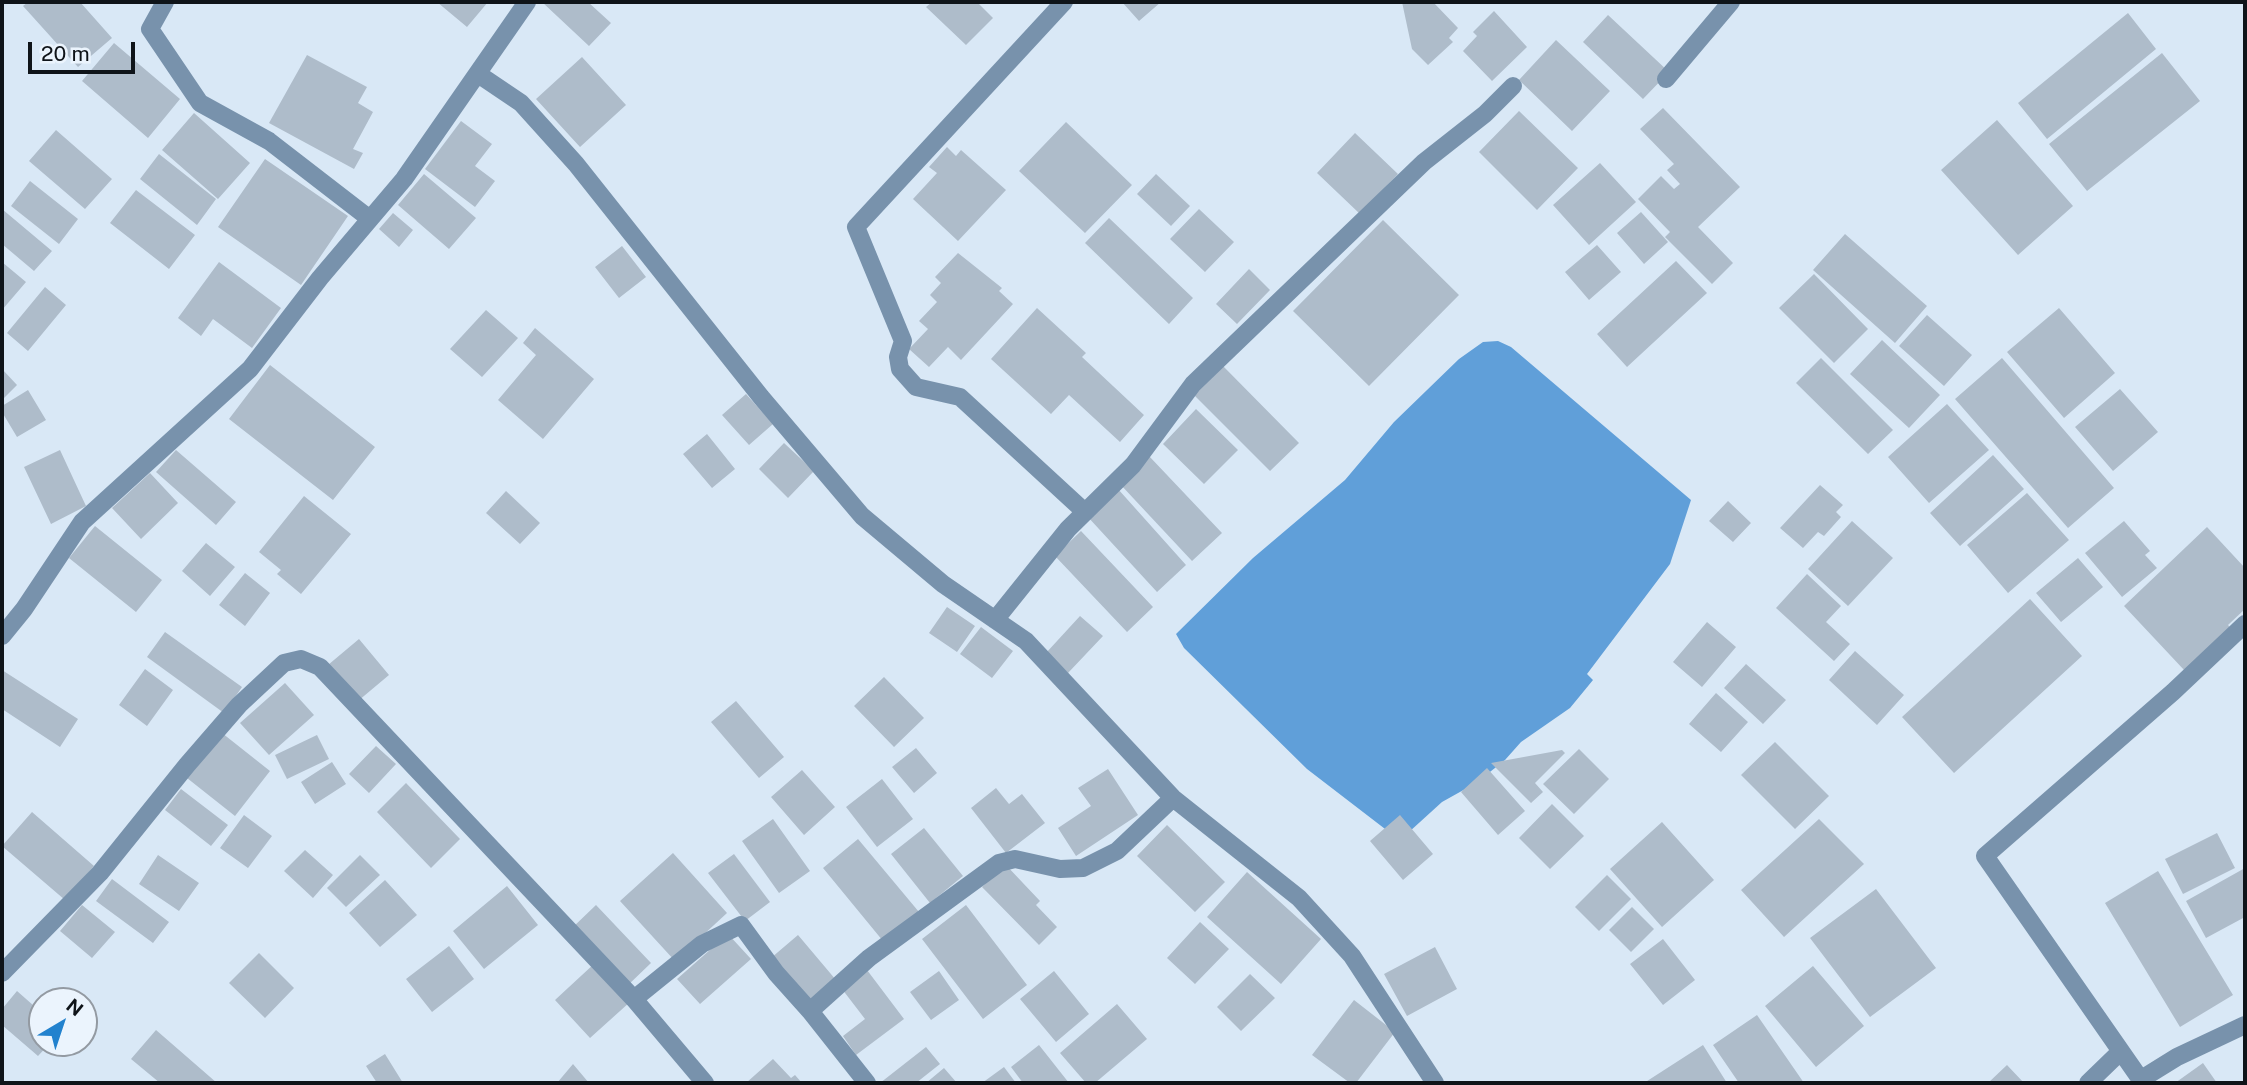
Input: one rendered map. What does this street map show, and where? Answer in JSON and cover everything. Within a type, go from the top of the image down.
[{"type":"street","points":[[165,2],[150,29],[200,103],[269,141],[370,219]]},
{"type":"street","points":[[2,636],[24,610],[82,522],[250,369],[404,179],[527,2]]},
{"type":"street","points":[[1064,2],[856,227],[903,341],[898,357],[900,369],[916,387],[960,397],[1085,512]]},
{"type":"street","points":[[1666,79],[1731,2]]},
{"type":"street","points":[[478,74],[521,103],[576,164],[753,386],[862,516],[943,584],[1026,642],[1173,798],[1299,898],[1352,956],[1435,1083]]},
{"type":"street","points":[[995,620],[1068,529],[1133,465],[1193,384],[1424,162],[1485,114],[1513,86]]},
{"type":"street","points":[[2245,624],[2173,692],[1985,856],[2119,1053],[2141,1081],[2177,1057],[2245,1025]]},
{"type":"street","points":[[2,973],[100,873],[239,705],[284,663],[301,659],[320,667],[330,677],[634,999],[705,1083]]},
{"type":"street","points":[[810,1011],[869,958],[999,863],[1015,859],[1060,869],[1083,868],[1117,851],[1173,798]]},
{"type":"street","points":[[634,999],[702,944],[741,925],[776,973],[867,1083]]},
{"type":"street","points":[[2088,1083],[2119,1053]]},
{"type":"water","points":[[1498,341],[1511,347],[1691,500],[1670,564],[1587,674],[1593,680],[1570,708],[1521,742],[1505,760],[1476,783],[1442,802],[1409,832],[1389,832],[1307,769],[1184,648],[1176,634],[1253,558],[1345,480],[1394,422],[1459,359],[1483,342]]},
{"type":"building","points":[[28,2],[80,2],[112,38],[78,67],[23,6]]},
{"type":"building","points":[[437,2],[488,2],[467,27]]},
{"type":"building","points":[[542,2],[588,2],[611,23],[589,46]]},
{"type":"building","points":[[932,2],[977,2],[993,18],[966,45],[926,7]]},
{"type":"building","points":[[1122,2],[1161,2],[1139,21]]},
{"type":"building","points":[[1402,2],[1433,2],[1458,28],[1449,38],[1453,42],[1428,65],[1412,49]]},
{"type":"building","points":[[1494,11],[1527,47],[1492,81],[1463,51],[1477,36],[1473,32]]},
{"type":"building","points":[[2128,13],[2156,49],[2047,139],[2018,103]]},
{"type":"building","points":[[1608,15],[1669,72],[1643,99],[1583,42]]},
{"type":"building","points":[[1556,40],[1610,91],[1572,131],[1519,80]]},
{"type":"building","points":[[114,43],[180,99],[148,138],[82,81]]},
{"type":"building","points":[[2162,53],[2200,101],[2087,191],[2049,144]]},
{"type":"building","points":[[307,55],[367,87],[358,103],[373,112],[353,149],[363,153],[354,169],[269,123]]},
{"type":"building","points":[[582,57],[626,105],[580,147],[536,99]]},
{"type":"building","points":[[1663,108],[1740,187],[1698,227],[1733,263],[1712,284],[1665,237],[1670,232],[1638,199],[1661,176],[1674,189],[1680,184],[1667,170],[1674,164],[1640,129]]},
{"type":"building","points":[[1519,111],[1578,168],[1537,210],[1479,152]]},
{"type":"building","points":[[194,113],[250,163],[218,199],[162,150]]},
{"type":"building","points":[[1997,120],[2073,206],[2018,255],[1941,170]]},
{"type":"building","points":[[461,121],[492,144],[475,166],[495,181],[475,207],[425,169]]},
{"type":"building","points":[[1066,122],[1132,185],[1085,233],[1019,171]]},
{"type":"building","points":[[56,130],[112,179],[85,209],[29,161]]},
{"type":"building","points":[[1355,133],[1398,174],[1360,214],[1317,173]]},
{"type":"building","points":[[947,147],[956,156],[961,150],[1006,190],[958,241],[913,199],[937,173],[929,167]]},
{"type":"building","points":[[159,154],[216,199],[197,225],[140,179]]},
{"type":"building","points":[[265,159],[348,216],[301,285],[218,227]]},
{"type":"building","points":[[1600,163],[1636,202],[1589,245],[1553,205]]},
{"type":"building","points":[[424,174],[476,218],[449,249],[398,205]]},
{"type":"building","points":[[1156,174],[1190,206],[1171,226],[1137,194]]},
{"type":"building","points":[[30,181],[78,219],[59,244],[11,206]]},
{"type":"building","points":[[136,190],[195,235],[169,269],[110,223]]},
{"type":"building","points":[[2,209],[52,251],[34,271],[2,244]]},
{"type":"building","points":[[1199,209],[1234,242],[1205,272],[1170,239]]},
{"type":"building","points":[[1641,212],[1668,242],[1644,264],[1617,233]]},
{"type":"building","points":[[393,213],[413,230],[399,247],[379,229]]},
{"type":"building","points":[[1109,218],[1193,298],[1169,324],[1085,243]]},
{"type":"building","points":[[1383,220],[1459,295],[1369,386],[1293,311]]},
{"type":"building","points":[[1845,234],[1927,306],[1895,343],[1813,270]]},
{"type":"building","points":[[1597,245],[1621,272],[1589,300],[1565,272]]},
{"type":"building","points":[[622,246],[646,277],[619,298],[595,267]]},
{"type":"building","points":[[958,253],[1002,288],[999,291],[1013,304],[961,360],[948,347],[929,367],[909,349],[928,329],[919,321],[937,302],[930,295],[941,283],[935,277]]},
{"type":"building","points":[[1676,261],[1707,293],[1627,367],[1597,334]]},
{"type":"building","points":[[2,262],[26,282],[2,310]]},
{"type":"building","points":[[219,262],[281,308],[252,348],[213,319],[201,336],[178,318]]},
{"type":"building","points":[[1249,269],[1270,290],[1237,324],[1216,304]]},
{"type":"building","points":[[1814,274],[1868,329],[1834,363],[1779,308]]},
{"type":"building","points":[[45,287],[66,305],[28,351],[7,333]]},
{"type":"building","points":[[1037,308],[1086,353],[1082,357],[1144,415],[1120,442],[1069,395],[1051,414],[991,359]]},
{"type":"building","points":[[2059,308],[2115,373],[2064,418],[2007,352]]},
{"type":"building","points":[[486,310],[518,338],[482,377],[450,349]]},
{"type":"building","points":[[1927,315],[1972,355],[1944,386],[1899,346]]},
{"type":"building","points":[[535,328],[594,379],[543,439],[498,400],[536,355],[523,343]]},
{"type":"building","points":[[1882,340],[1940,395],[1909,428],[1850,374]]},
{"type":"building","points":[[1821,358],[1893,430],[1868,454],[1796,383]]},
{"type":"building","points":[[2002,358],[2114,488],[2068,528],[1955,399]]},
{"type":"building","points":[[270,365],[375,447],[333,500],[229,419]]},
{"type":"building","points":[[1223,366],[1299,443],[1270,471],[1194,395]]},
{"type":"building","points":[[2,369],[17,385],[2,400]]},
{"type":"building","points":[[2120,389],[2158,432],[2113,471],[2075,427]]},
{"type":"building","points":[[28,390],[46,420],[17,437],[2,412],[2,406]]},
{"type":"building","points":[[746,394],[773,424],[749,445],[722,415]]},
{"type":"building","points":[[1947,404],[1989,450],[1929,503],[1888,457]]},
{"type":"building","points":[[1196,409],[1238,450],[1204,484],[1163,444]]},
{"type":"building","points":[[707,434],[735,469],[712,488],[683,454]]},
{"type":"building","points":[[784,443],[814,471],[788,498],[759,469]]},
{"type":"building","points":[[60,450],[86,506],[51,524],[24,467]]},
{"type":"building","points":[[176,450],[236,502],[216,525],[156,472]]},
{"type":"building","points":[[1993,455],[2024,489],[1960,546],[1930,513]]},
{"type":"building","points":[[1149,456],[1222,533],[1192,561],[1120,484]]},
{"type":"building","points":[[150,473],[178,503],[141,539],[112,508]]},
{"type":"building","points":[[1820,485],[1843,505],[1836,512],[1841,517],[1824,536],[1818,532],[1803,548],[1780,528]]},
{"type":"building","points":[[1118,489],[1186,565],[1157,592],[1087,516]]},
{"type":"building","points":[[506,491],[540,523],[520,544],[486,513]]},
{"type":"building","points":[[2027,493],[2069,540],[2008,593],[1967,545]]},
{"type":"building","points":[[304,496],[351,534],[301,594],[277,574],[281,570],[259,552]]},
{"type":"building","points":[[1728,501],[1751,523],[1733,542],[1709,521]]},
{"type":"building","points":[[1852,521],[1893,558],[1848,606],[1808,569]]},
{"type":"building","points":[[2124,521],[2150,551],[2145,555],[2157,568],[2122,597],[2085,553]]},
{"type":"building","points":[[95,526],[162,580],[136,612],[69,558]]},
{"type":"building","points":[[2207,527],[2245,568],[2245,609],[2228,625],[2234,631],[2185,671],[2124,606]]},
{"type":"building","points":[[1081,531],[1153,607],[1127,632],[1055,556]]},
{"type":"building","points":[[206,543],[235,567],[210,596],[182,571]]},
{"type":"building","points":[[2078,558],[2103,587],[2061,622],[2036,593]]},
{"type":"building","points":[[245,573],[270,593],[245,626],[219,605]]},
{"type":"building","points":[[1807,574],[1841,606],[1826,622],[1850,644],[1834,661],[1776,608]]},
{"type":"building","points":[[2030,599],[2082,656],[1954,773],[1902,717]]},
{"type":"building","points":[[947,607],[975,626],[957,652],[929,633]]},
{"type":"building","points":[[1080,616],[1103,636],[1068,673],[1046,653]]},
{"type":"building","points":[[1707,622],[1736,647],[1702,687],[1673,662]]},
{"type":"building","points":[[981,627],[1013,651],[992,678],[960,654]]},
{"type":"building","points":[[165,632],[242,687],[224,713],[147,657]]},
{"type":"building","points":[[359,639],[389,675],[358,701],[328,665]]},
{"type":"building","points":[[1855,651],[1904,695],[1877,725],[1829,680]]},
{"type":"building","points":[[1746,664],[1786,700],[1763,724],[1724,688]]},
{"type":"building","points":[[145,669],[173,690],[147,726],[119,705]]},
{"type":"building","points":[[2,670],[78,719],[60,747],[2,709]]},
{"type":"building","points":[[884,677],[924,718],[894,747],[854,706]]},
{"type":"building","points":[[285,683],[314,715],[269,755],[240,723]]},
{"type":"building","points":[[1716,693],[1748,722],[1721,752],[1689,724]]},
{"type":"building","points":[[736,701],[784,757],[759,778],[711,722]]},
{"type":"building","points":[[222,733],[270,771],[235,816],[187,778]]},
{"type":"building","points":[[317,735],[329,759],[287,779],[275,755]]},
{"type":"building","points":[[1775,742],[1829,796],[1795,829],[1741,775]]},
{"type":"building","points":[[376,746],[396,764],[369,793],[349,774]]},
{"type":"building","points":[[916,748],[937,773],[914,793],[892,767]]},
{"type":"building","points":[[1579,749],[1609,779],[1574,814],[1543,784]]},
{"type":"building","points":[[1562,750],[1565,753],[1535,783],[1543,792],[1531,803],[1491,763]]},
{"type":"building","points":[[332,762],[346,784],[315,804],[301,782]]},
{"type":"building","points":[[1487,768],[1525,811],[1498,835],[1461,792]]},
{"type":"building","points":[[1108,769],[1138,815],[1076,856],[1058,828],[1091,806],[1078,788]]},
{"type":"building","points":[[802,770],[835,807],[804,835],[771,797]]},
{"type":"building","points":[[882,779],[913,819],[877,847],[846,807]]},
{"type":"building","points":[[406,783],[460,839],[431,868],[377,812]]},
{"type":"building","points":[[996,788],[1009,804],[1022,794],[1045,823],[1006,853],[971,808]]},
{"type":"building","points":[[181,789],[228,825],[211,846],[165,810]]},
{"type":"building","points":[[1552,804],[1584,836],[1550,869],[1519,838]]},
{"type":"building","points":[[32,812],[94,866],[65,900],[2,846]]},
{"type":"building","points":[[244,815],[272,836],[248,868],[220,848]]},
{"type":"building","points":[[1400,815],[1433,854],[1403,880],[1370,841]]},
{"type":"building","points":[[773,819],[810,871],[779,893],[742,841]]},
{"type":"building","points":[[1819,819],[1864,864],[1784,937],[1741,890]]},
{"type":"building","points":[[1662,822],[1714,880],[1662,927],[1610,869]]},
{"type":"building","points":[[1167,825],[1225,882],[1195,912],[1137,856]]},
{"type":"building","points":[[924,828],[963,876],[930,903],[891,854]]},
{"type":"building","points":[[2217,833],[2235,868],[2183,894],[2165,859]]},
{"type":"building","points":[[858,839],[919,912],[883,941],[823,868]]},
{"type":"building","points":[[305,850],[333,875],[313,898],[284,871]]},
{"type":"building","points":[[673,853],[727,913],[675,961],[620,901]]},
{"type":"building","points":[[734,854],[770,902],[745,921],[708,873]]},
{"type":"building","points":[[158,855],[199,883],[179,911],[139,884]]},
{"type":"building","points":[[360,855],[380,875],[346,907],[327,888]]},
{"type":"building","points":[[1005,864],[1040,901],[1036,905],[1057,927],[1039,945],[982,887]]},
{"type":"building","points":[[2245,868],[2245,917],[2206,938],[2186,901]]},
{"type":"building","points":[[2158,871],[2233,995],[2180,1027],[2105,903]]},
{"type":"building","points":[[1247,872],[1321,939],[1281,984],[1207,917]]},
{"type":"building","points":[[1607,875],[1631,899],[1599,931],[1575,907]]},
{"type":"building","points":[[112,879],[169,922],[153,943],[96,901]]},
{"type":"building","points":[[385,880],[417,915],[380,947],[349,913]]},
{"type":"building","points":[[507,886],[538,925],[484,969],[453,931]]},
{"type":"building","points":[[1876,889],[1936,968],[1870,1017],[1810,938]]},
{"type":"building","points":[[82,905],[115,932],[92,958],[60,931]]},
{"type":"building","points":[[596,905],[651,963],[626,987],[571,929]]},
{"type":"building","points":[[966,905],[1027,985],[983,1019],[922,939]]},
{"type":"building","points":[[1632,907],[1654,929],[1631,952],[1609,930]]},
{"type":"building","points":[[1200,922],[1229,949],[1195,984],[1167,958]]},
{"type":"building","points":[[728,934],[751,959],[700,1004],[677,979]]},
{"type":"building","points":[[798,935],[836,980],[810,1003],[771,958]]},
{"type":"building","points":[[1663,939],[1695,980],[1663,1005],[1630,964]]},
{"type":"building","points":[[449,946],[474,979],[432,1012],[406,979]]},
{"type":"building","points":[[1435,947],[1457,989],[1407,1016],[1384,974]]},
{"type":"building","points":[[259,953],[294,988],[265,1018],[229,983]]},
{"type":"building","points":[[595,963],[630,1002],[590,1038],[555,1000]]},
{"type":"building","points":[[1813,966],[1864,1026],[1816,1067],[1765,1006]]},
{"type":"building","points":[[867,970],[904,1019],[856,1055],[843,1036],[865,1019],[842,989]]},
{"type":"building","points":[[939,971],[959,1000],[931,1020],[910,992]]},
{"type":"building","points":[[1054,971],[1089,1014],[1056,1042],[1020,999]]},
{"type":"building","points":[[1250,974],[1275,998],[1241,1031],[1217,1007]]},
{"type":"building","points":[[17,991],[28,1001],[28,1047],[2,1025],[2,1009]]},
{"type":"building","points":[[1354,1000],[1395,1032],[1356,1083],[1350,1083],[1312,1055]]},
{"type":"building","points":[[1117,1004],[1147,1039],[1095,1083],[1086,1083],[1060,1053]]},
{"type":"building","points":[[1757,1015],[1804,1083],[1739,1083],[1713,1045]]},
{"type":"building","points":[[156,1030],[217,1083],[160,1083],[131,1059]]},
{"type":"building","points":[[1039,1045],[1069,1083],[1023,1083],[1011,1067]]},
{"type":"building","points":[[1703,1045],[1727,1083],[1644,1083]]},
{"type":"building","points":[[926,1047],[940,1064],[916,1083],[880,1083]]},
{"type":"building","points":[[385,1054],[403,1083],[377,1083],[366,1066]]},
{"type":"building","points":[[773,1059],[791,1078],[795,1075],[802,1083],[746,1083]]},
{"type":"building","points":[[2203,1063],[2217,1083],[2175,1083]]},
{"type":"building","points":[[573,1064],[589,1083],[557,1083]]},
{"type":"building","points":[[2007,1065],[2024,1083],[1988,1083]]},
{"type":"building","points":[[1004,1067],[1016,1083],[982,1083]]},
{"type":"building","points":[[944,1068],[957,1083],[926,1083]]}]
